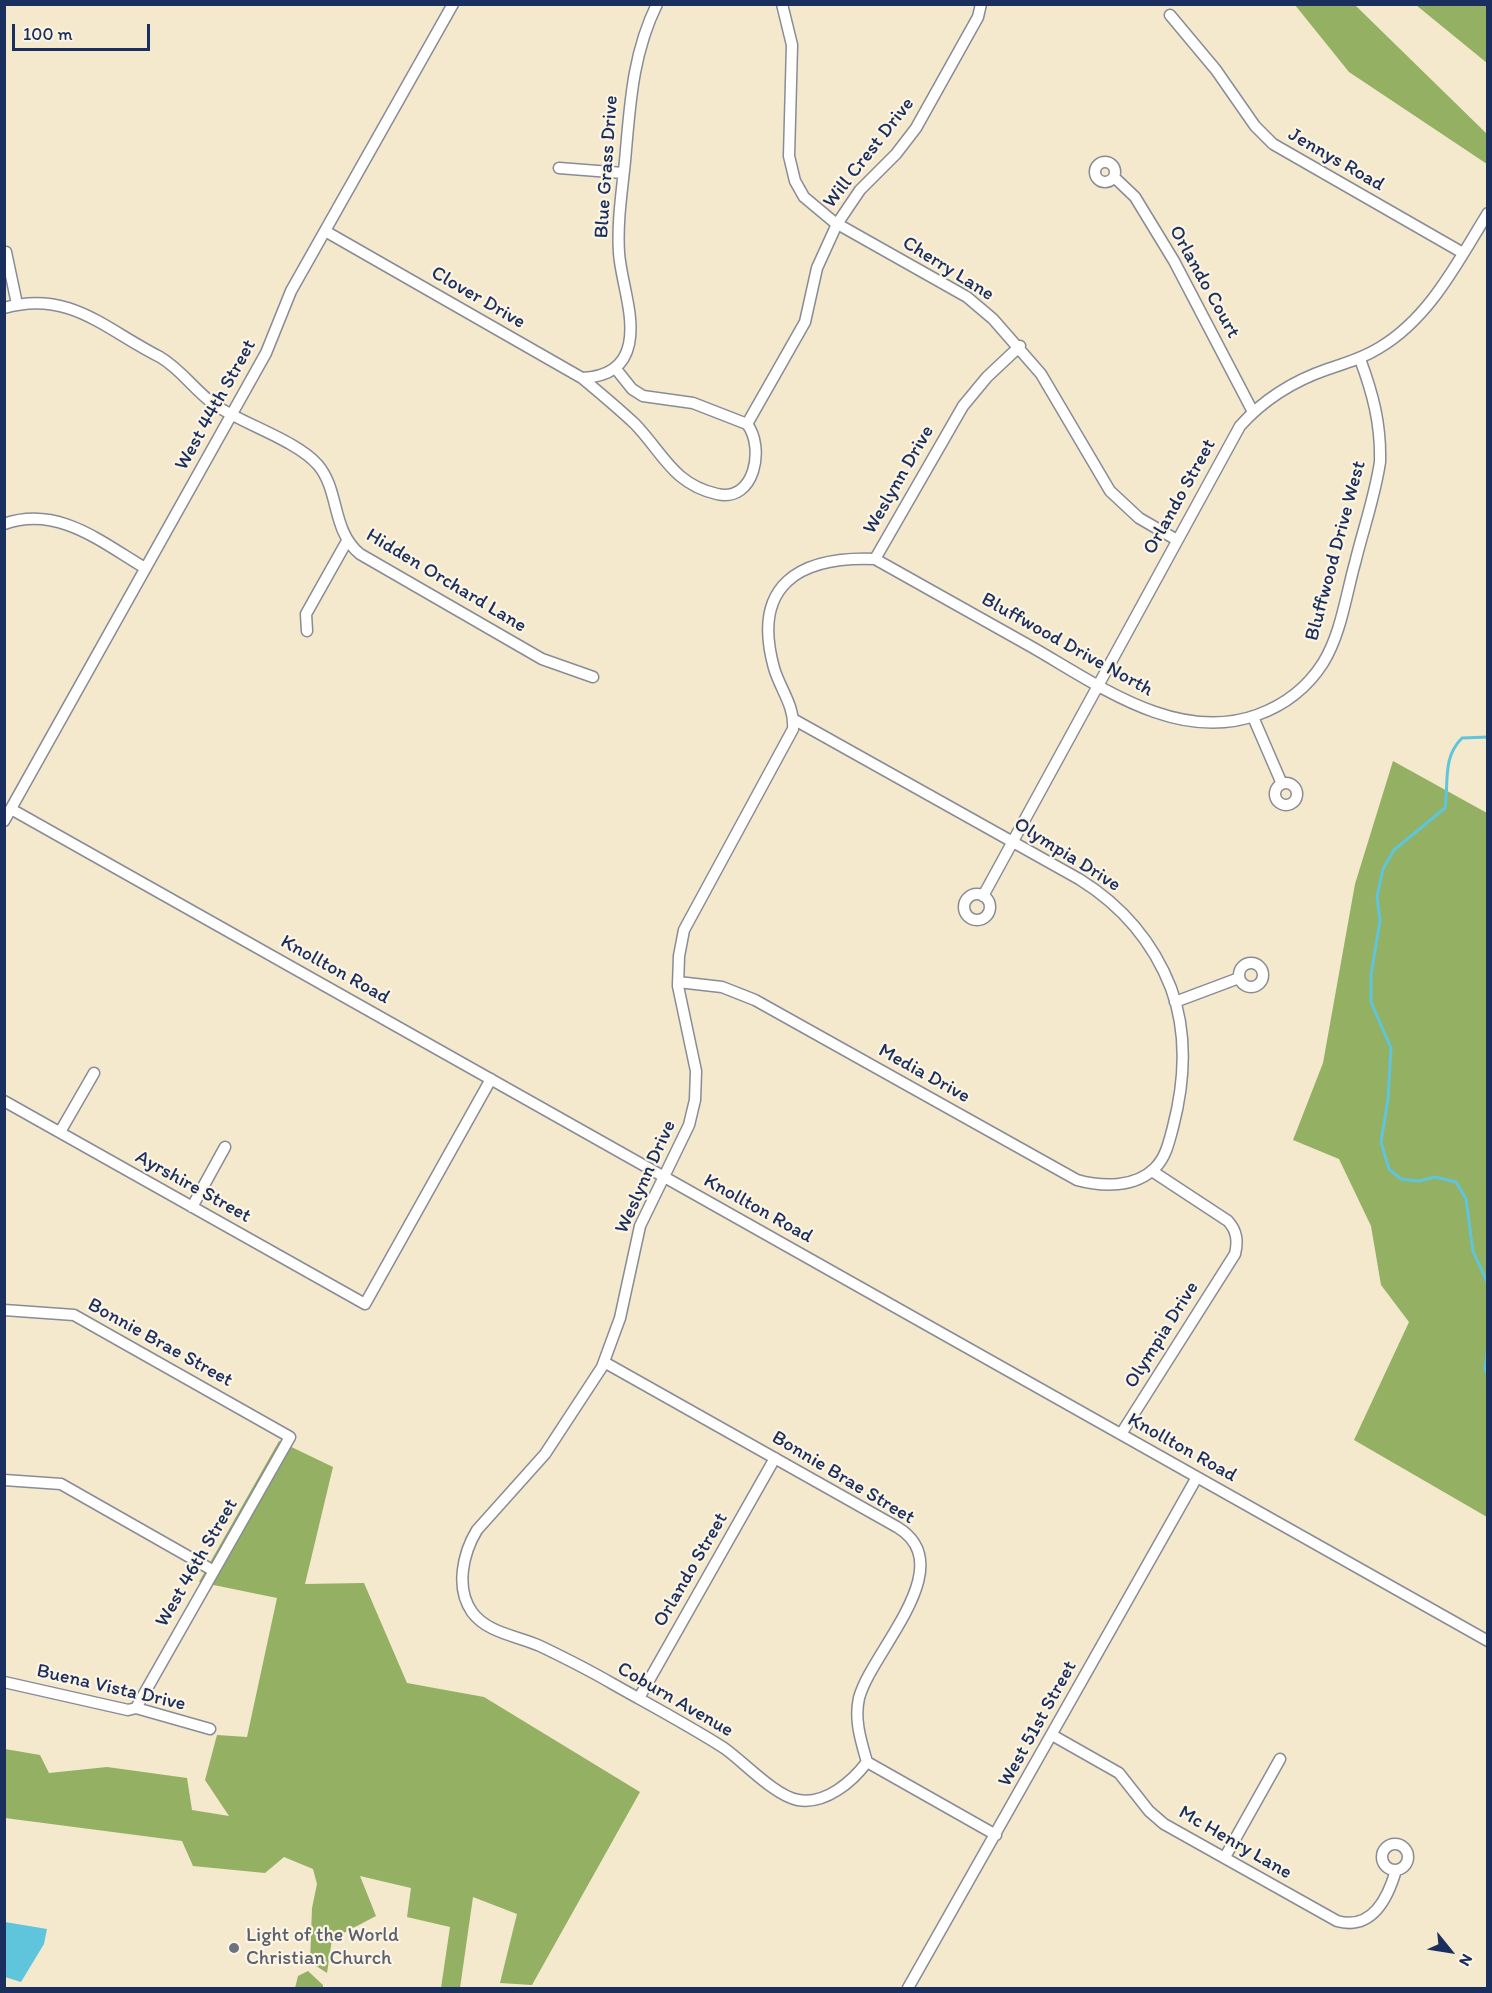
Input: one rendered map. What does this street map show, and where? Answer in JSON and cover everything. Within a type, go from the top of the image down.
[{"type":"street","name":"West 44th Street","points":[[7,813],[273,339],[288,297],[453,4]]},
{"type":"street","name":"Blue Grass Drive","points":[[616,369],[627,350],[630,331],[619,254],[623,173],[636,58],[657,4]]},
{"type":"street","name":"Cherry Lane","points":[[782,4],[792,45],[789,152],[791,170],[807,201],[837,224],[967,297],[1020,346],[1054,393],[1110,491],[1139,518],[1177,540]]},
{"type":"street","name":"Will Crest Drive","points":[[747,424],[805,322],[817,268],[837,224],[860,190],[896,154],[916,128],[978,17],[981,4]]},
{"type":"street","name":"Jennys Road","points":[[1170,15],[1216,70],[1255,126],[1273,144],[1463,253]]},
{"type":"street","points":[[559,168],[623,173]]},
{"type":"street","name":"Orlando Court","points":[[1114,177],[1135,196],[1174,261],[1253,412]]},
{"type":"street","name":"Orlando Street","points":[[983,896],[1015,842],[1097,684],[1232,438],[1265,400],[1298,380],[1359,359],[1390,342],[1416,319],[1435,296],[1488,213]]},
{"type":"street","name":"Clover Drive","points":[[324,231],[582,378],[634,424],[672,471],[683,479],[718,494],[740,491],[754,470],[757,456],[755,441],[747,424]]},
{"type":"street","points":[[6,252],[18,304]]},
{"type":"street","name":"Hidden Orchard Lane","points":[[4,308],[18,304],[48,302],[77,311],[168,362],[204,397],[317,464],[328,483],[340,527],[347,541],[369,560],[542,659],[593,677]]},
{"type":"street","name":"Weslynn Drive","points":[[464,1595],[463,1566],[475,1533],[545,1454],[572,1416],[604,1362],[622,1309],[636,1239],[663,1176],[685,1137],[696,1092],[696,1062],[678,982],[679,956],[689,918],[790,738],[794,719],[772,660],[770,617],[777,591],[796,573],[838,561],[875,559],[963,406],[987,377],[1020,346]]},
{"type":"street","name":"Bluffwood Drive West","points":[[1253,717],[1284,703],[1304,686],[1329,653],[1338,626],[1380,462],[1380,436],[1376,407],[1359,359]]},
{"type":"street","points":[[582,378],[602,376],[616,369],[632,388],[643,396],[693,403],[747,424]]},
{"type":"street","points":[[4,524],[34,518],[64,523],[145,568]]},
{"type":"street","points":[[306,631],[306,614],[347,541]]},
{"type":"street","name":"Bluffwood Drive North","points":[[875,559],[1142,708],[1177,719],[1217,723],[1253,717]]},
{"type":"street","points":[[1253,717],[1281,784]]},
{"type":"street","name":"Olympia Drive","points":[[794,719],[1086,883],[1119,909],[1154,953],[1175,1002],[1184,1053],[1181,1093],[1167,1150],[1152,1171],[1228,1221],[1235,1231],[1237,1244],[1234,1254],[1121,1434]]},
{"type":"street","name":"Knollton Road","points":[[7,813],[491,1079],[1488,1641]]},
{"type":"street","points":[[1175,1002],[1239,978]]},
{"type":"street","name":"Media Drive","points":[[678,982],[722,987],[755,1000],[1070,1177],[1090,1183],[1111,1185],[1138,1179],[1152,1171]]},
{"type":"street","points":[[60,1132],[94,1073]]},
{"type":"street","name":"Ayrshire Street","points":[[4,1101],[365,1304],[491,1079]]},
{"type":"street","points":[[192,1207],[225,1146]]},
{"type":"street","name":"Bonnie Brae Street","points":[[4,1310],[74,1315],[290,1437]]},
{"type":"street","name":"Bonnie Brae Street","points":[[604,1362],[901,1529],[910,1538],[920,1557],[919,1586],[859,1699],[857,1725],[867,1762]]},
{"type":"street","name":"West 46th Street","points":[[136,1708],[290,1437]]},
{"type":"street","name":"Orlando Street","points":[[639,1698],[775,1458]]},
{"type":"street","name":"West 51st Street","points":[[908,1989],[1197,1477]]},
{"type":"street","points":[[4,1480],[61,1484],[214,1571]]},
{"type":"street","name":"Coburn Avenue","points":[[464,1595],[472,1612],[489,1627],[555,1653],[639,1698],[716,1743],[783,1794],[794,1799],[811,1800],[836,1790],[850,1781],[867,1762]]},
{"type":"street","name":"Buena Vista Drive","points":[[4,1682],[128,1710],[136,1708],[210,1729]]},
{"type":"street","name":"Mc Henry Lane","points":[[1052,1735],[1119,1773],[1159,1820],[1333,1919],[1345,1923],[1361,1922],[1376,1911],[1389,1891],[1396,1870]]},
{"type":"street","points":[[1225,1857],[1280,1759]]},
{"type":"street","points":[[867,1762],[996,1835]]},
{"type":"green space","points":[[1295,5],[1355,5],[1487,134],[1487,164],[1349,72]]},
{"type":"green space","points":[[1416,5],[1487,5],[1487,63]]},
{"type":"green space","points":[[1393,761],[1487,813],[1487,1517],[1354,1440],[1409,1322],[1381,1285],[1371,1226],[1339,1159],[1293,1140],[1323,1063],[1355,884]]},
{"type":"green space","points":[[279,1441],[333,1467],[305,1584],[364,1583],[407,1683],[484,1697],[640,1792],[532,1985],[500,1983],[517,1914],[473,1897],[460,1988],[441,1988],[450,1927],[407,1917],[411,1888],[360,1876],[376,1916],[332,1939],[327,1973],[310,1962],[312,1908],[317,1884],[313,1869],[284,1857],[265,1873],[193,1866],[182,1841],[5,1818],[5,1749],[40,1755],[49,1773],[107,1767],[187,1778],[192,1810],[229,1816],[205,1780],[217,1735],[247,1737],[277,1598],[199,1582]]},
{"type":"green space","points":[[308,1971],[323,1985],[323,1988],[295,1988],[298,1976]]},
{"type":"water","points":[[5,1922],[47,1929],[44,1944],[21,1982],[5,1977]]},
{"type":"waterway","points":[[1488,737],[1462,738],[1451,754],[1449,762],[1445,808],[1394,850],[1383,869],[1377,897],[1380,921],[1371,975],[1371,1002],[1391,1048],[1388,1099],[1381,1142],[1389,1169],[1401,1179],[1419,1181],[1435,1177],[1456,1182],[1466,1199],[1473,1251],[1488,1284]]},
{"type":"waterway","points":[[1488,1345],[1485,1370],[1488,1374]]},
{"type":"place","name":"Light of the World Christian Church","points":[[234,1948]]}]
